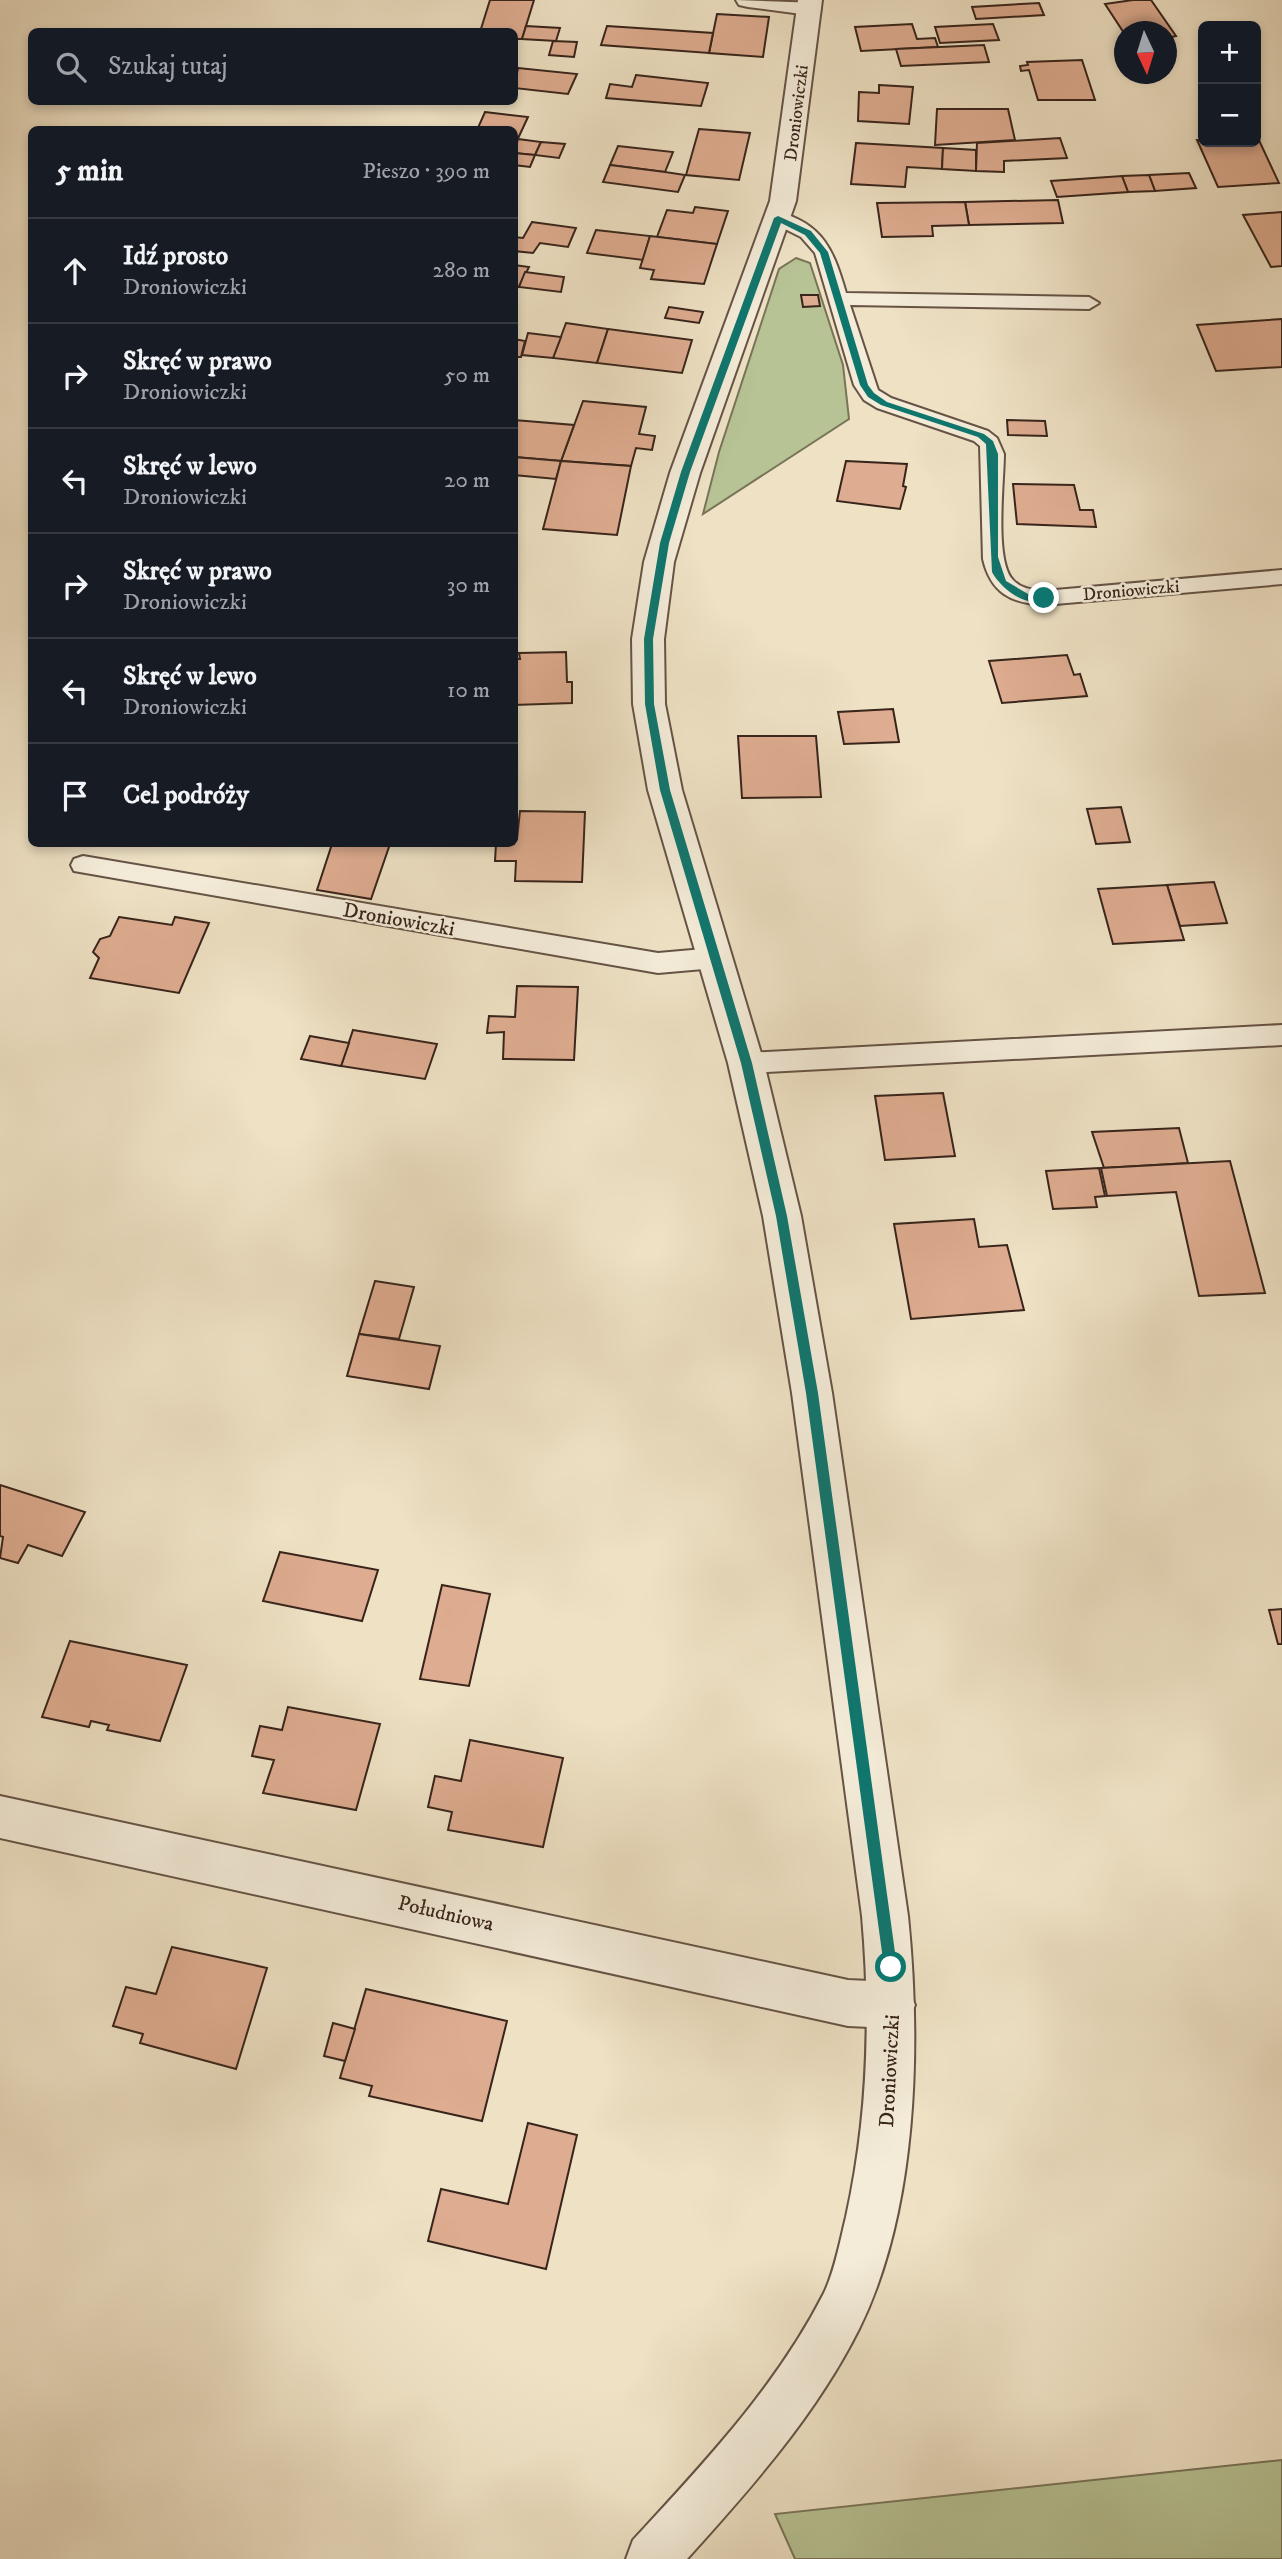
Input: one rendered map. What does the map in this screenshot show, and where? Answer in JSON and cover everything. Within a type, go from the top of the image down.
[{"type":"street","name":"Droniowiczki","points":[[652,2559],[784,2401],[819,2352],[842,2308],[862,2252],[884,2147],[893,2062],[892,2005],[885,1916],[812,1393],[782,1216],[746,1063],[658,760],[649,704],[648,639],[659,562],[678,495],[778,218],[788,180],[810,4],[748,0]]},
{"type":"street","name":"Południowa","points":[[0,1817],[848,2003],[892,2005]]},
{"type":"lane","name":"Droniowiczki","points":[[778,218],[808,233],[824,252],[864,385],[871,395],[884,403],[981,436],[990,443],[993,454],[994,557],[1002,583],[1011,590],[1027,597],[1044,598],[1282,576]]},
{"type":"lane","points":[[839,299],[1089,303]]},
{"type":"lane","name":"Droniowiczki","points":[[83,865],[658,963],[715,958]]},
{"type":"lane","points":[[746,1063],[1282,1035]]},
{"type":"green space","points":[[796,258],[810,263],[843,365],[849,419],[703,514],[719,452],[779,269]]},
{"type":"green space","points":[[1282,2460],[1282,2559],[795,2559],[775,2514]]},
{"type":"building","points":[[490,0],[534,0],[522,39],[518,39],[518,28],[481,28]]},
{"type":"building","points":[[1151,0],[1166,21],[1116,21],[1105,4]]},
{"type":"building","points":[[1039,3],[1044,15],[976,19],[972,7]]},
{"type":"building","points":[[717,14],[769,17],[763,57],[709,53]]},
{"type":"building","points":[[912,24],[917,39],[935,38],[938,47],[861,51],[855,27]]},
{"type":"building","points":[[993,24],[999,40],[940,43],[935,27]]},
{"type":"building","points":[[526,26],[560,28],[556,41],[522,39]]},
{"type":"building","points":[[607,26],[713,33],[709,53],[601,45]]},
{"type":"building","points":[[553,41],[577,42],[574,57],[549,55]]},
{"type":"building","points":[[984,45],[989,62],[901,66],[896,49]]},
{"type":"building","points":[[1082,60],[1095,100],[1038,100],[1029,70],[1021,71],[1020,66],[1028,65],[1027,62]]},
{"type":"building","points":[[518,68],[577,74],[568,94],[518,88]]},
{"type":"building","points":[[636,75],[708,83],[701,106],[606,98],[610,84],[632,87]]},
{"type":"building","points":[[879,85],[913,87],[909,124],[858,121],[859,92],[879,93]]},
{"type":"building","points":[[937,109],[1008,109],[1015,140],[935,145]]},
{"type":"building","points":[[485,112],[528,117],[518,138],[518,126],[479,126]]},
{"type":"building","points":[[699,129],[750,133],[739,180],[686,175]]},
{"type":"building","points":[[1060,138],[1067,158],[1004,161],[1004,172],[976,171],[977,143]]},
{"type":"building","points":[[518,139],[541,142],[535,155],[518,153]]},
{"type":"building","points":[[541,142],[565,144],[559,158],[535,155]]},
{"type":"building","points":[[856,143],[943,148],[942,169],[907,167],[905,187],[851,184]]},
{"type":"building","points":[[1261,145],[1279,183],[1218,187],[1200,147],[1261,147]]},
{"type":"building","points":[[618,146],[673,152],[665,172],[610,165]]},
{"type":"building","points":[[943,148],[976,150],[976,171],[942,169]]},
{"type":"building","points":[[518,153],[535,155],[530,167],[518,166]]},
{"type":"building","points":[[610,165],[685,175],[678,192],[603,182]]},
{"type":"building","points":[[1189,173],[1196,188],[1155,191],[1149,175]]},
{"type":"building","points":[[1149,175],[1155,191],[1128,192],[1122,176]]},
{"type":"building","points":[[1122,176],[1128,192],[1057,197],[1051,181]]},
{"type":"building","points":[[1058,200],[1063,223],[969,225],[965,202]]},
{"type":"building","points":[[965,202],[969,225],[932,226],[933,236],[882,237],[877,203]]},
{"type":"building","points":[[695,207],[728,211],[717,244],[657,237],[667,210],[693,213]]},
{"type":"building","points":[[1282,212],[1282,266],[1271,267],[1243,215]]},
{"type":"building","points":[[532,222],[576,228],[568,247],[540,243],[533,253],[518,251],[518,237],[523,238]]},
{"type":"building","points":[[596,230],[650,236],[643,260],[587,253]]},
{"type":"building","points":[[650,236],[717,244],[704,284],[651,279],[654,270],[640,268]]},
{"type":"building","points":[[518,266],[529,267],[519,287]]},
{"type":"building","points":[[525,272],[564,277],[561,292],[519,287]]},
{"type":"building","points":[[801,295],[818,295],[820,306],[803,307]]},
{"type":"building","points":[[669,307],[703,312],[699,323],[665,318]]},
{"type":"building","points":[[1282,319],[1282,367],[1216,371],[1197,325]]},
{"type":"building","points":[[566,323],[608,329],[597,363],[553,358]]},
{"type":"building","points":[[608,329],[692,340],[682,373],[597,363]]},
{"type":"building","points":[[528,333],[561,337],[553,358],[522,355]]},
{"type":"building","points":[[518,340],[525,341],[521,357],[518,357]]},
{"type":"building","points":[[583,401],[646,407],[639,434],[655,436],[652,450],[636,448],[631,466],[561,461]]},
{"type":"building","points":[[518,420],[574,425],[561,461],[518,457]]},
{"type":"building","points":[[1007,420],[1045,421],[1047,436],[1008,435]]},
{"type":"building","points":[[518,457],[561,461],[556,479],[518,475]]},
{"type":"building","points":[[561,461],[631,466],[617,535],[543,529]]},
{"type":"building","points":[[846,461],[907,464],[903,486],[906,487],[900,509],[837,501]]},
{"type":"building","points":[[1013,484],[1074,485],[1080,510],[1093,510],[1096,527],[1017,524]]},
{"type":"building","points":[[566,652],[567,682],[572,682],[572,703],[518,705],[519,653]]},
{"type":"building","points":[[1067,655],[1074,675],[1080,674],[1087,696],[1002,703],[989,661]]},
{"type":"building","points":[[893,709],[899,742],[844,744],[838,712]]},
{"type":"building","points":[[738,736],[816,736],[821,797],[742,798]]},
{"type":"building","points":[[1121,807],[1130,842],[1096,844],[1087,809]]},
{"type":"building","points":[[520,811],[585,812],[582,882],[515,881],[516,861],[495,861],[496,847],[518,847]]},
{"type":"building","points":[[331,847],[389,847],[371,899],[317,890]]},
{"type":"building","points":[[1214,882],[1227,923],[1180,926],[1167,885]]},
{"type":"building","points":[[1167,885],[1184,940],[1113,944],[1098,889]]},
{"type":"building","points":[[119,917],[172,925],[175,917],[209,923],[179,993],[90,978],[99,958],[93,952],[100,939],[110,936]]},
{"type":"building","points":[[517,986],[578,987],[574,1060],[503,1059],[504,1032],[487,1033],[489,1016],[515,1017]]},
{"type":"building","points":[[353,1030],[437,1044],[425,1079],[341,1066]]},
{"type":"building","points":[[310,1036],[349,1043],[341,1066],[301,1059]]},
{"type":"building","points":[[943,1093],[955,1156],[885,1160],[875,1096]]},
{"type":"building","points":[[1179,1128],[1188,1163],[1104,1168],[1092,1132]]},
{"type":"building","points":[[1230,1161],[1265,1293],[1199,1296],[1176,1192],[1107,1196],[1101,1168]]},
{"type":"building","points":[[1099,1168],[1105,1196],[1095,1197],[1097,1207],[1053,1209],[1046,1171]]},
{"type":"building","points":[[974,1219],[979,1247],[1007,1245],[1024,1310],[911,1319],[894,1224]]},
{"type":"building","points":[[375,1281],[414,1287],[399,1339],[359,1334]]},
{"type":"building","points":[[359,1334],[440,1346],[429,1389],[347,1376]]},
{"type":"building","points":[[0,1485],[85,1512],[62,1556],[28,1545],[18,1563],[0,1558],[3,1537],[0,1536]]},
{"type":"building","points":[[280,1552],[378,1570],[362,1621],[263,1601]]},
{"type":"building","points":[[442,1585],[490,1594],[469,1686],[420,1679]]},
{"type":"building","points":[[1282,1609],[1282,1644],[1278,1644],[1269,1610]]},
{"type":"building","points":[[70,1641],[187,1665],[160,1741],[107,1730],[109,1725],[91,1721],[89,1727],[42,1717]]},
{"type":"building","points":[[288,1707],[380,1724],[356,1810],[263,1793],[274,1760],[252,1756],[260,1726],[282,1730]]},
{"type":"building","points":[[470,1740],[563,1758],[543,1847],[448,1830],[452,1812],[428,1807],[435,1776],[461,1781]]},
{"type":"building","points":[[172,1947],[267,1968],[236,2069],[140,2043],[143,2034],[113,2026],[126,1987],[156,1994]]},
{"type":"building","points":[[366,1989],[507,2021],[482,2121],[369,2096],[372,2086],[340,2078]]},
{"type":"building","points":[[333,2023],[355,2029],[345,2061],[324,2056]]},
{"type":"building","points":[[528,2123],[577,2135],[546,2269],[428,2241],[441,2189],[508,2204]]},
{"type":"route","points":[[891,1967],[812,1393],[782,1216],[746,1063],[665,790],[649,704],[648,639],[664,543],[685,472],[778,218],[808,233],[824,252],[864,385],[871,395],[884,403],[969,431],[990,443],[993,454],[994,557],[997,572],[1002,583],[1011,590],[1027,597],[1044,598]]}]
